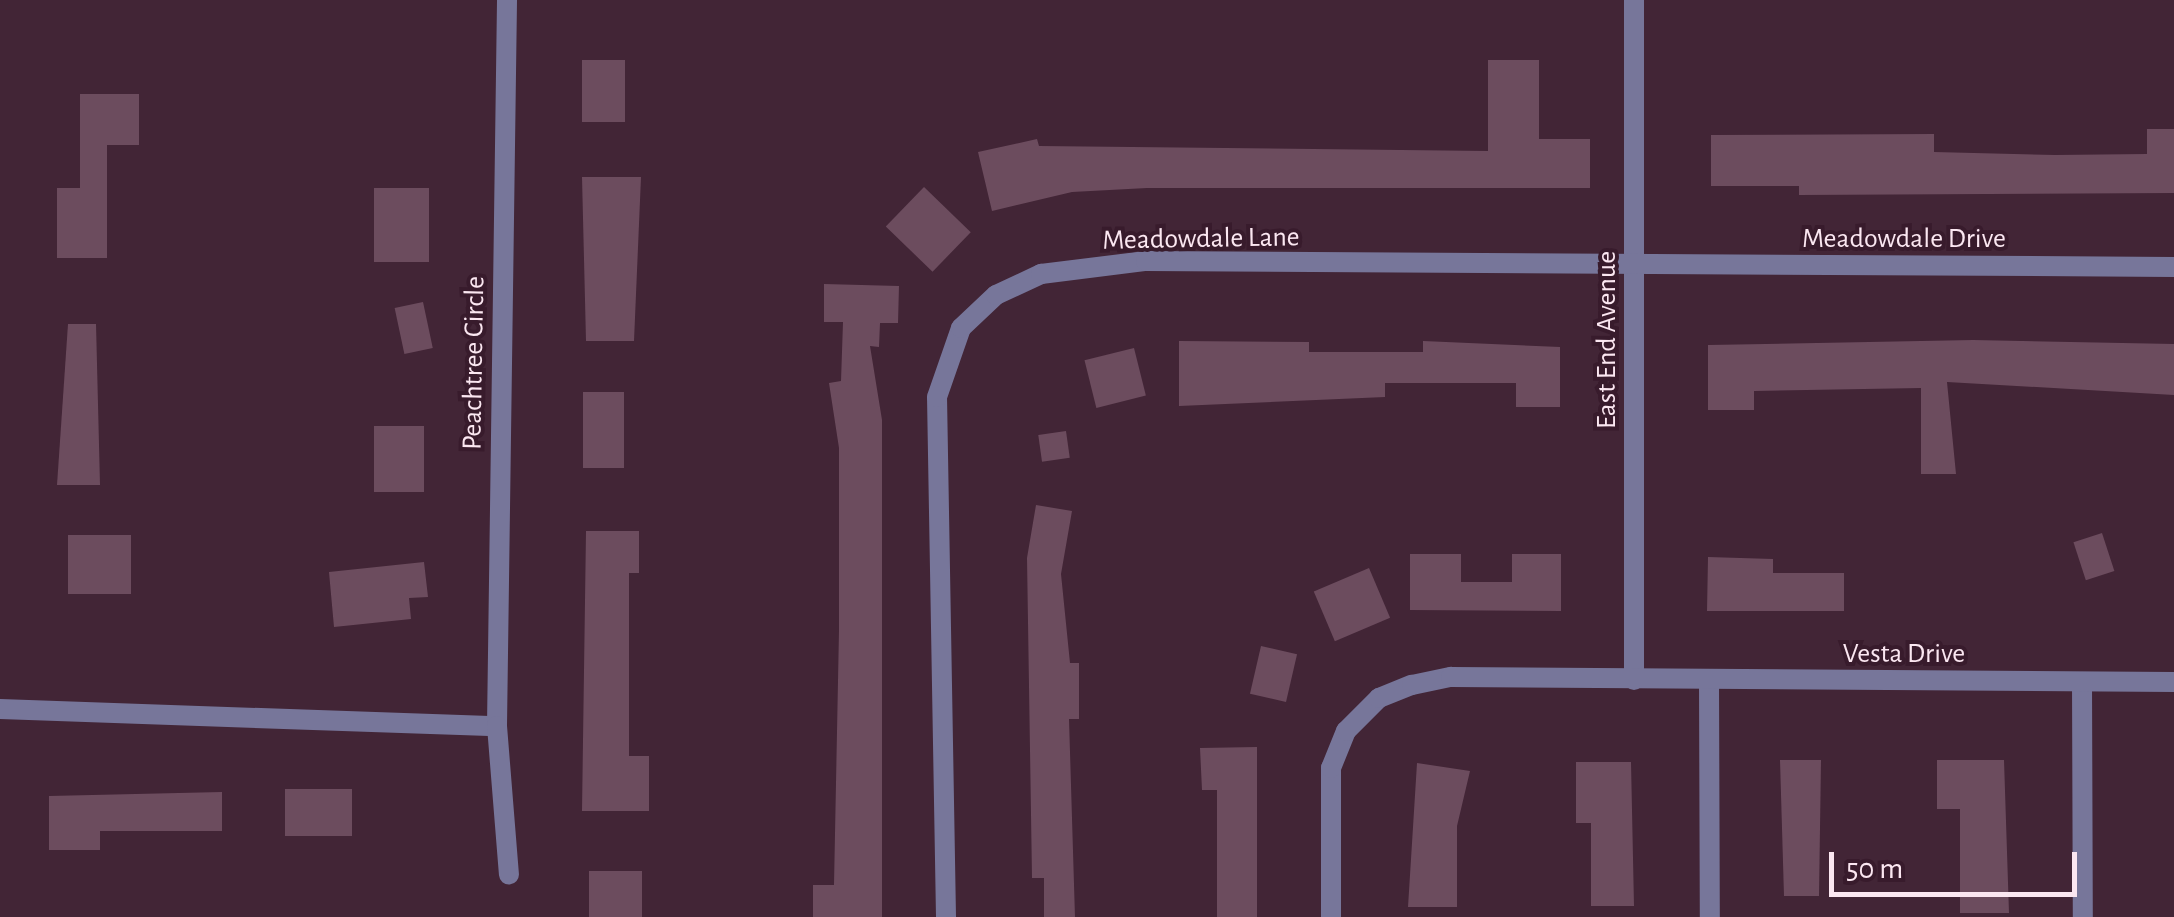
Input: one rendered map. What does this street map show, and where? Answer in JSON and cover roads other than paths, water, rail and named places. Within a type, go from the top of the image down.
[{"type":"street","name":"Peachtree Circle","points":[[507,0],[497,726],[509,875]]},
{"type":"street","name":"East End Avenue","points":[[1634,0],[1634,680]]},
{"type":"street","name":"Meadowdale Lane","points":[[946,917],[937,397],[973,317],[1041,274],[1146,261],[1634,266]]},
{"type":"street","name":"Meadowdale Drive","points":[[1634,266],[2174,267]]},
{"type":"street","name":"Vesta Drive","points":[[1331,917],[1331,768],[1346,731],[1379,698],[1450,677],[2174,682]]},
{"type":"street","points":[[1710,680],[1710,917]]},
{"type":"street","points":[[2082,682],[2083,917]]},
{"type":"street","points":[[0,709],[497,726]]}]
